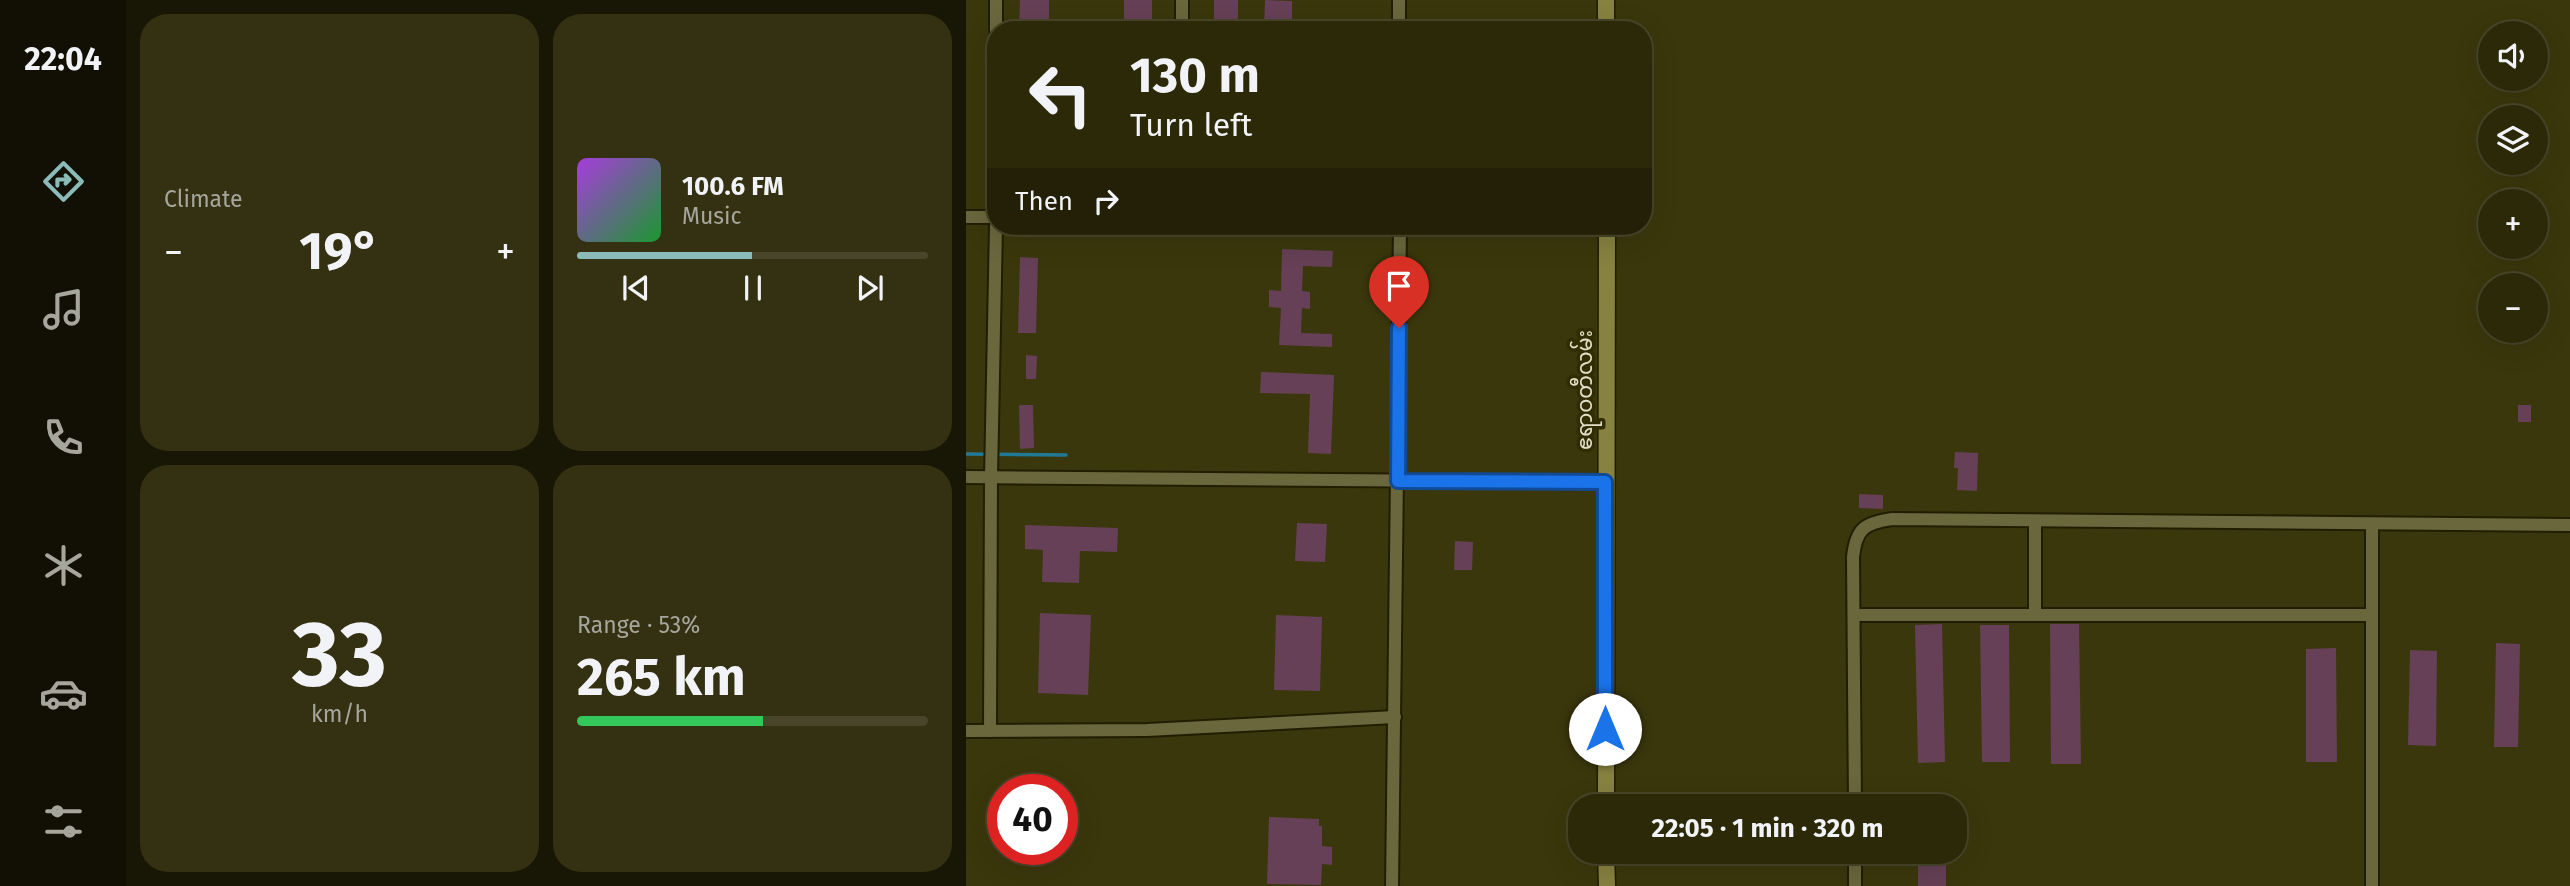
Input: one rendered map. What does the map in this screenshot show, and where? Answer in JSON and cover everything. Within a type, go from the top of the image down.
[{"type":"street","points":[[996,0],[996,21]]},
{"type":"street","points":[[1182,0],[1182,21]]},
{"type":"street","points":[[1399,0],[1399,21]]},
{"type":"street","points":[[1606,0],[1606,21]]},
{"type":"street","points":[[966,217],[987,217]]},
{"type":"street","points":[[990,731],[996,235]]},
{"type":"street","points":[[1392,886],[1400,235]]},
{"type":"street","name":"ဧရာဝတီလမ်း","points":[[1606,794],[1607,235]]},
{"type":"street","points":[[966,477],[1605,482]]},
{"type":"street","points":[[1855,794],[1855,542],[1860,531],[1873,522],[1892,519],[2570,525]]},
{"type":"street","points":[[2035,522],[2035,615]]},
{"type":"street","points":[[2372,523],[2372,886]]},
{"type":"street","points":[[1854,615],[2372,615]]},
{"type":"street","points":[[966,731],[1147,730],[1395,717]]},
{"type":"street","points":[[1606,864],[1607,886]]},
{"type":"street","points":[[1855,864],[1855,886]]},
{"type":"building","points":[[1020,0],[1049,0],[1049,21],[1019,21]]},
{"type":"building","points":[[1124,0],[1152,0],[1152,21],[1124,21]]},
{"type":"building","points":[[1214,0],[1238,0],[1238,21],[1214,21]]},
{"type":"building","points":[[1265,0],[1292,1],[1292,21],[1264,21]]},
{"type":"building","points":[[1282,249],[1333,251],[1332,267],[1303,266],[1302,291],[1310,292],[1310,309],[1302,308],[1301,333],[1332,334],[1332,347],[1279,345],[1281,308],[1269,307],[1269,290],[1281,291]]},
{"type":"building","points":[[1020,257],[1038,258],[1036,333],[1018,333]]},
{"type":"building","points":[[1026,355],[1037,356],[1036,379],[1026,379]]},
{"type":"building","points":[[1261,372],[1334,375],[1331,454],[1308,453],[1310,394],[1260,393]]},
{"type":"building","points":[[1019,405],[1033,405],[1034,448],[1020,449]]},
{"type":"building","points":[[2518,405],[2531,405],[2531,422],[2518,422]]},
{"type":"building","points":[[1955,452],[1978,453],[1977,491],[1957,490],[1958,468],[1954,468]]},
{"type":"building","points":[[1859,494],[1883,495],[1883,509],[1859,508]]},
{"type":"building","points":[[1297,523],[1327,524],[1325,562],[1295,561]]},
{"type":"building","points":[[1025,525],[1118,528],[1117,552],[1080,551],[1079,583],[1042,582],[1043,550],[1025,549]]},
{"type":"building","points":[[1455,541],[1473,542],[1472,570],[1454,570]]},
{"type":"building","points":[[1040,613],[1091,615],[1088,695],[1038,693]]},
{"type":"building","points":[[1276,615],[1322,617],[1320,691],[1274,690]]},
{"type":"building","points":[[1942,624],[1945,762],[1918,763],[1915,625]]},
{"type":"building","points":[[2050,624],[2079,624],[2081,764],[2051,764]]},
{"type":"building","points":[[1980,625],[2009,625],[2010,762],[1982,762]]},
{"type":"building","points":[[2496,643],[2520,644],[2518,747],[2494,747]]},
{"type":"building","points":[[2336,648],[2337,762],[2306,762],[2306,649]]},
{"type":"building","points":[[2410,650],[2437,651],[2436,746],[2408,745]]},
{"type":"building","points":[[1269,817],[1319,819],[1319,826],[1322,826],[1322,846],[1332,847],[1332,865],[1322,864],[1321,885],[1267,884]]},
{"type":"building","points":[[1918,864],[1946,864],[1946,886],[1918,886]]},
{"type":"waterway","points":[[966,454],[1066,455]]},
{"type":"route","points":[[1399,328],[1398,481],[1605,482],[1605,729]]}]
